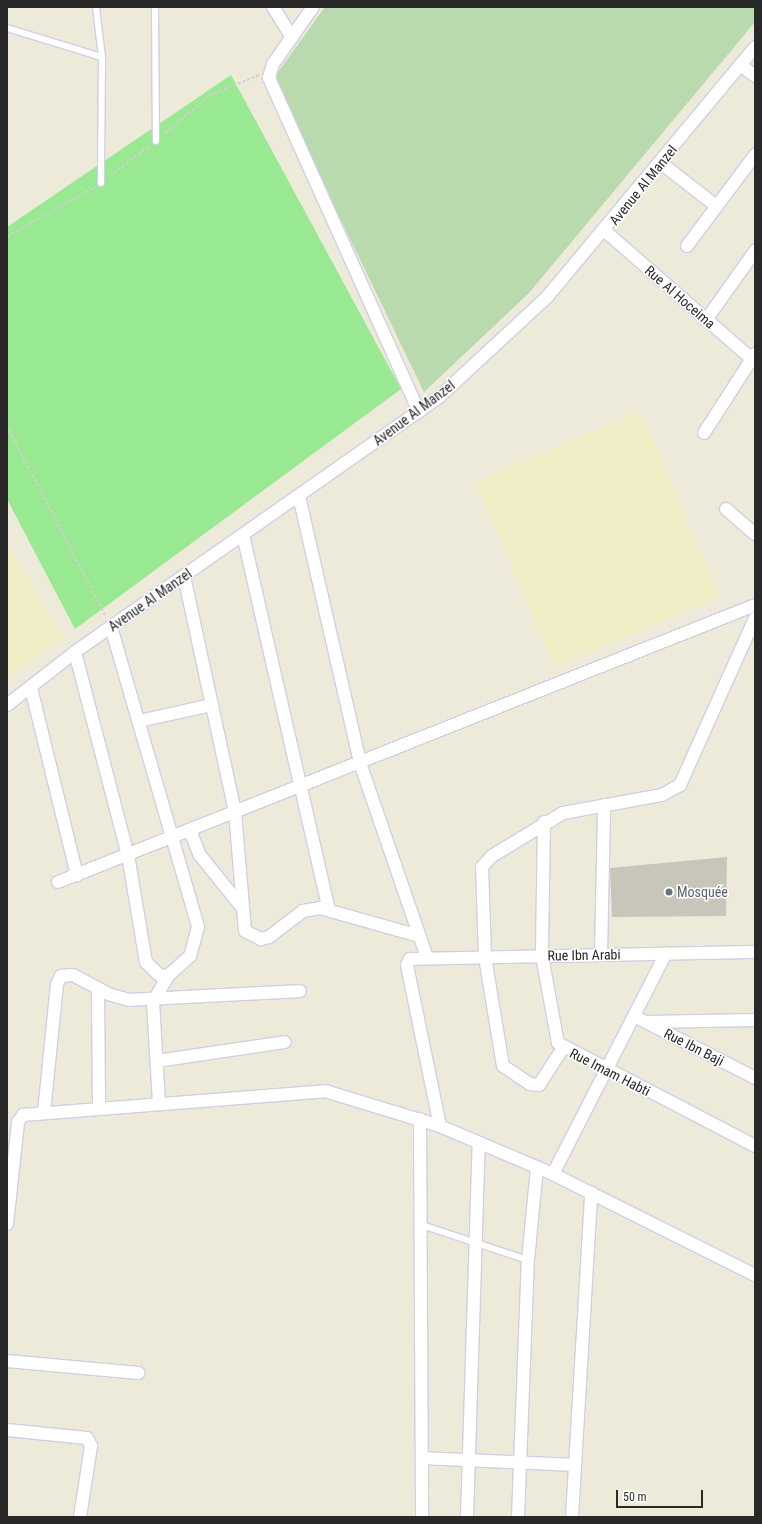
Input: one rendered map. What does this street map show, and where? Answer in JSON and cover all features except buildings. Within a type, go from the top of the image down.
[{"type":"street","points":[[273,7],[292,37]]},
{"type":"street","points":[[313,7],[269,70],[272,87],[418,412]]},
{"type":"street","name":"Avenue Al Manzel","points":[[7,704],[31,688],[75,652],[418,412],[497,346],[605,232],[755,48]]},
{"type":"street","points":[[740,66],[755,76]]},
{"type":"street","points":[[686,246],[755,155]]},
{"type":"street","points":[[661,163],[716,206]]},
{"type":"street","name":"Rue Al Hoceima","points":[[605,232],[706,320],[754,359]]},
{"type":"street","points":[[706,320],[755,251]]},
{"type":"street","points":[[704,433],[754,359]]},
{"type":"street","points":[[299,496],[360,763],[427,958]]},
{"type":"street","points":[[726,509],[755,534]]},
{"type":"street","points":[[242,536],[329,910]]},
{"type":"street","points":[[184,576],[235,812],[241,906],[245,931],[260,939],[269,936],[303,911],[329,910],[419,936]]},
{"type":"street","points":[[58,882],[301,787],[755,605]]},
{"type":"street","points":[[563,1048],[539,1085],[530,1084],[503,1066],[485,957],[482,867],[492,856],[544,822],[577,809],[662,795],[680,785],[755,618]]},
{"type":"street","points":[[111,627],[197,916],[198,932],[190,956],[168,976],[154,1000],[160,1102]]},
{"type":"street","points":[[75,652],[128,855],[146,962],[155,972],[168,976]]},
{"type":"street","points":[[31,688],[77,875]]},
{"type":"street","points":[[139,721],[212,705]]},
{"type":"street","points":[[601,954],[604,805]]},
{"type":"street","name":"Rue Imam Habti","points":[[544,822],[542,956],[556,1036],[563,1048],[755,1146]]},
{"type":"street","points":[[190,830],[199,854],[241,906]]},
{"type":"street","name":"Rue Ibn Arabi","points":[[440,1126],[407,965],[412,958],[755,952]]},
{"type":"street","points":[[553,1174],[666,954]]},
{"type":"street","points":[[44,1112],[58,979],[73,975],[118,998],[154,1000],[300,991]]},
{"type":"street","points":[[98,989],[99,1107]]},
{"type":"street","name":"Rue Ibn Baji","points":[[634,1016],[755,1078]]},
{"type":"street","points":[[646,1022],[755,1020]]},
{"type":"street","points":[[157,1061],[285,1042]]},
{"type":"street","points":[[7,1224],[18,1122],[23,1115],[160,1102],[325,1091],[420,1118],[553,1174],[755,1275]]},
{"type":"street","points":[[420,1118],[418,1224],[422,1517]]},
{"type":"street","points":[[467,1517],[473,1244],[479,1143]]},
{"type":"street","points":[[518,1517],[528,1260],[538,1168]]},
{"type":"street","points":[[572,1517],[591,1193]]},
{"type":"street","points":[[7,1361],[138,1373]]},
{"type":"street","points":[[7,1430],[84,1437],[89,1441],[80,1517]]},
{"type":"street","points":[[422,1458],[575,1464]]},
{"type":"lane","points":[[96,7],[102,57],[101,183]]},
{"type":"lane","points":[[155,7],[156,141]]},
{"type":"lane","points":[[7,28],[102,57]]},
{"type":"lane","points":[[418,1224],[473,1244],[528,1260]]},
{"type":"path","points":[[7,236],[101,183],[156,141],[210,95],[269,70]]},
{"type":"path","points":[[7,426],[111,627]]},
{"type":"shaded area","points":[[641,411],[720,597],[554,667],[475,481]]},
{"type":"shaded area","points":[[7,543],[64,637],[7,678]]},
{"type":"green space","points":[[325,7],[755,7],[755,22],[529,293],[424,392],[273,79]]},
{"type":"green space","points":[[231,75],[401,389],[75,629],[7,499],[7,227]]},
{"type":"place","name":"Mosquée","points":[[669,892]]}]
